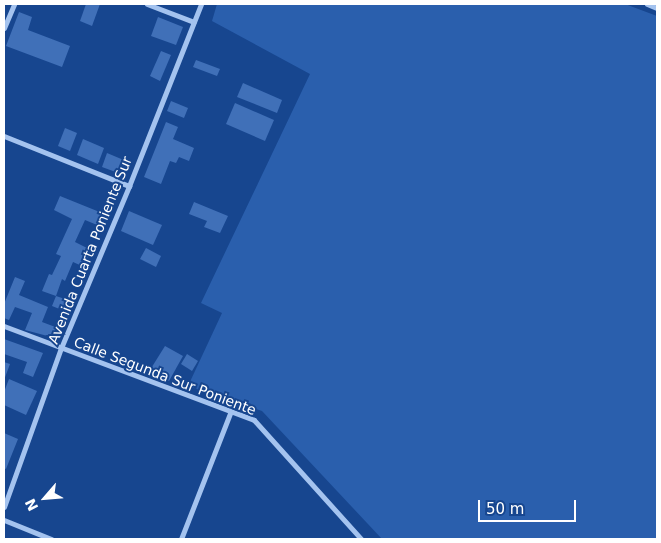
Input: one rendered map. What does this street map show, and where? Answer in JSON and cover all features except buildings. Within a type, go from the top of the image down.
[{"type":"street","points":[[4,28],[14,4]]},
{"type":"street","points":[[147,4],[194,22]]},
{"type":"street","name":"Avenida Cuarta Poniente Sur","points":[[4,507],[61,348],[129,186],[201,4]]},
{"type":"street","points":[[647,4],[657,8]]},
{"type":"street","points":[[4,136],[129,186]]},
{"type":"street","name":"Calle Segunda Sur Poniente","points":[[4,326],[230,413],[254,420],[362,539]]},
{"type":"street","points":[[181,539],[230,413]]},
{"type":"street","points":[[4,520],[51,539]]},
{"type":"shaded area","points":[[217,4],[625,4],[657,16],[657,539],[382,539],[262,411],[188,386],[222,313],[201,303],[310,74],[212,21]]}]
